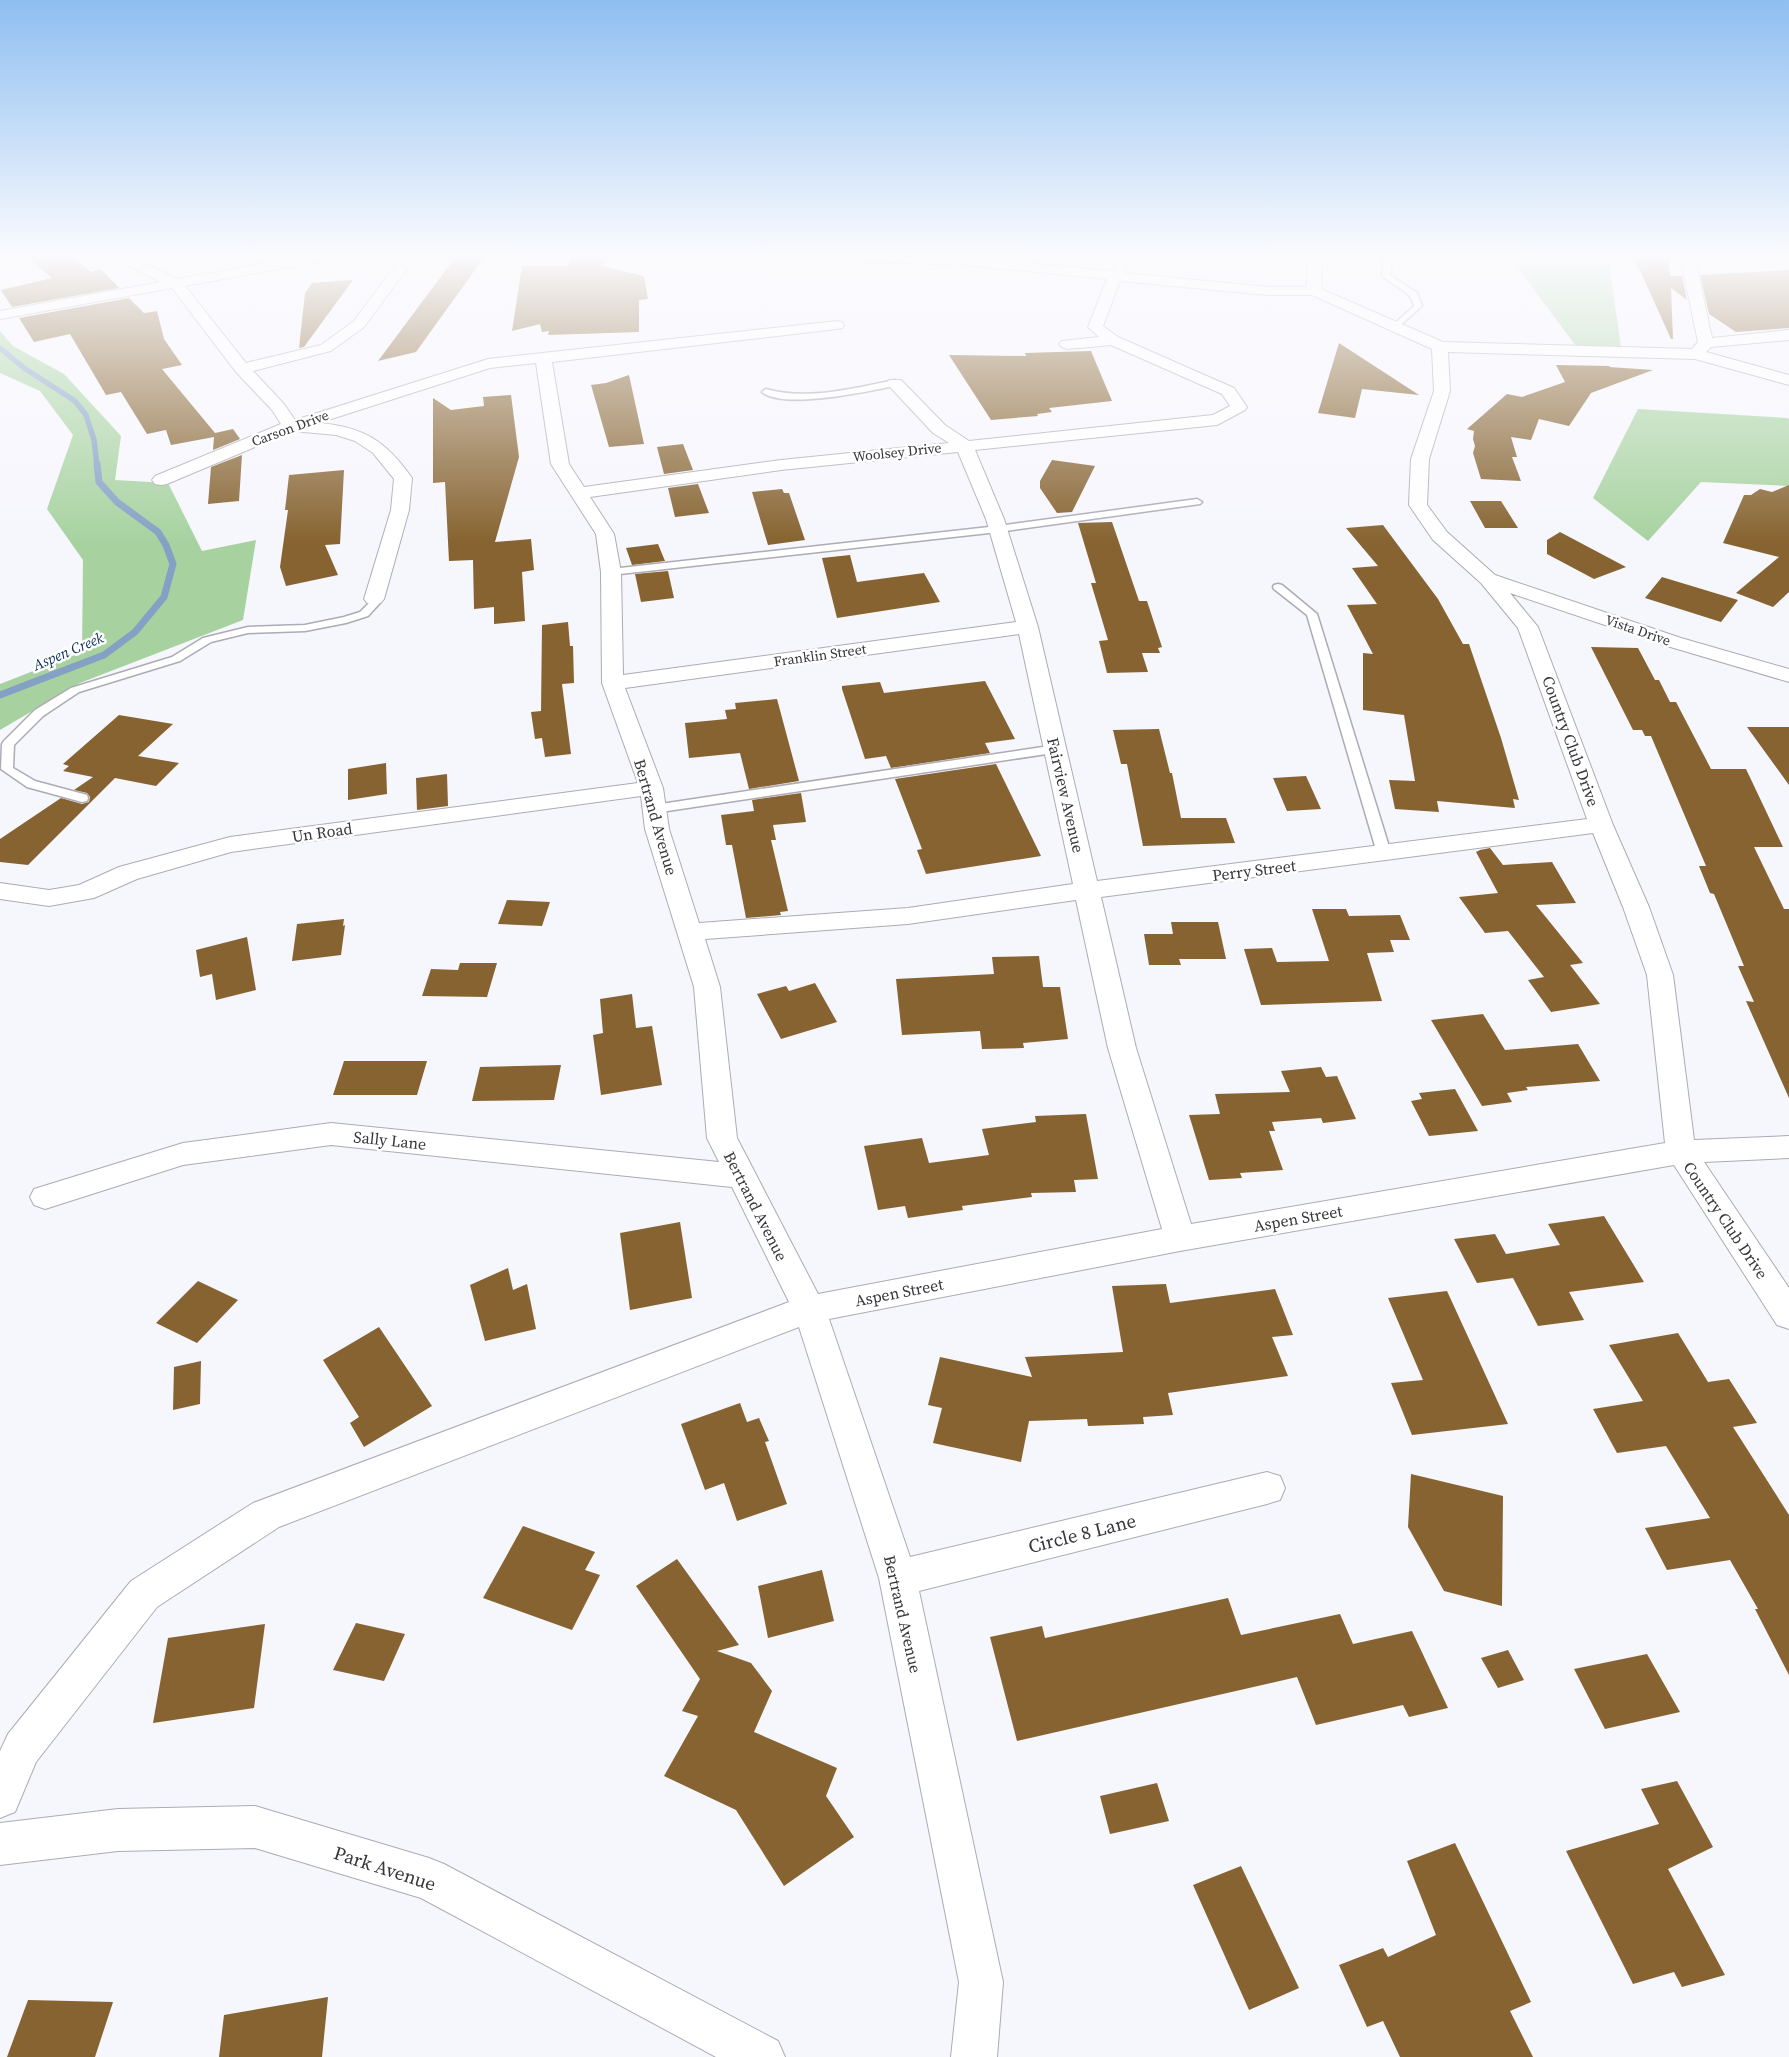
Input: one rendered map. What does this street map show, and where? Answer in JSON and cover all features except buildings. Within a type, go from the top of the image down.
[{"type":"street","points":[[228,351],[278,408],[291,426],[338,430],[362,437],[385,455],[403,478],[400,510],[374,599]]},
{"type":"street","points":[[242,369],[314,351]]},
{"type":"street","name":"Carson Drive","points":[[161,480],[291,426],[488,364],[598,351]]},
{"type":"street","name":"Woolsey Drive","points":[[578,493],[781,464],[1217,420],[1239,407],[1228,391],[1138,351]]},
{"type":"street","name":"Country Club Drive","points":[[1440,351],[1442,391],[1420,459],[1418,505],[1440,536],[1488,579],[1528,627],[1601,825],[1636,907],[1660,975],[1681,1152],[1789,1315]]},
{"type":"street","points":[[1707,351],[1789,380]]},
{"type":"street","name":"Bertrand Avenue","points":[[543,357],[560,464],[605,534],[611,572],[613,683],[653,798],[657,829],[707,987],[722,1138],[809,1309],[898,1578],[981,1982],[974,2057]]},
{"type":"street","points":[[895,383],[939,429],[964,445]]},
{"type":"street","name":"Fairview Avenue","points":[[964,445],[998,529],[1028,627],[1122,1048],[1180,1238]]},
{"type":"street","name":"Vista Drive","points":[[1488,579],[1674,642],[1789,676]]},
{"type":"street","name":"Franklin Street","points":[[613,683],[1028,627]]},
{"type":"street","name":"Un Road","points":[[0,891],[49,898],[85,892],[128,873],[230,845],[653,798]]},
{"type":"street","name":"Perry Street","points":[[690,932],[908,916],[1088,890],[1601,825]]},
{"type":"street","name":"Sally Lane","points":[[45,1197],[183,1154],[331,1134],[741,1176]]},
{"type":"street","name":"Aspen Street","points":[[0,1797],[22,1748],[144,1594],[266,1515],[809,1309],[1180,1238],[1681,1152],[1789,1147]]},
{"type":"street","name":"Circle 8 Lane","points":[[898,1578],[1267,1488]]},
{"type":"street","name":"Park Avenue","points":[[0,1844],[118,1830],[255,1827],[429,1879],[762,2057]]},
{"type":"lane","points":[[766,392],[773,396],[787,398],[895,383]]},
{"type":"lane","points":[[611,572],[998,529],[1197,502]]},
{"type":"lane","points":[[1278,587],[1312,614],[1384,853]]},
{"type":"lane","points":[[82,798],[32,784],[7,769],[8,744],[39,713],[75,690],[176,659],[207,640],[248,630],[305,628],[346,620],[364,614],[374,604],[374,599]]},
{"type":"lane","points":[[653,798],[1056,749]]},
{"type":"green space","points":[[0,351],[22,351],[64,374],[121,436],[115,480],[168,483],[202,551],[256,540],[243,620],[80,683],[0,730],[0,684],[82,652],[83,560],[47,509],[73,435],[40,391],[0,373]]},
{"type":"green space","points":[[1638,409],[1789,419],[1789,486],[1701,482],[1648,541],[1593,498]]},
{"type":"waterway","name":"Aspen Creek","points":[[4,351],[24,368],[75,401],[86,415],[94,440],[97,465]]},
{"type":"waterway","name":"Aspen Creek","points":[[0,695],[104,655],[135,632],[164,597],[173,564],[166,545],[158,532],[117,502],[99,482],[97,464]]}]
